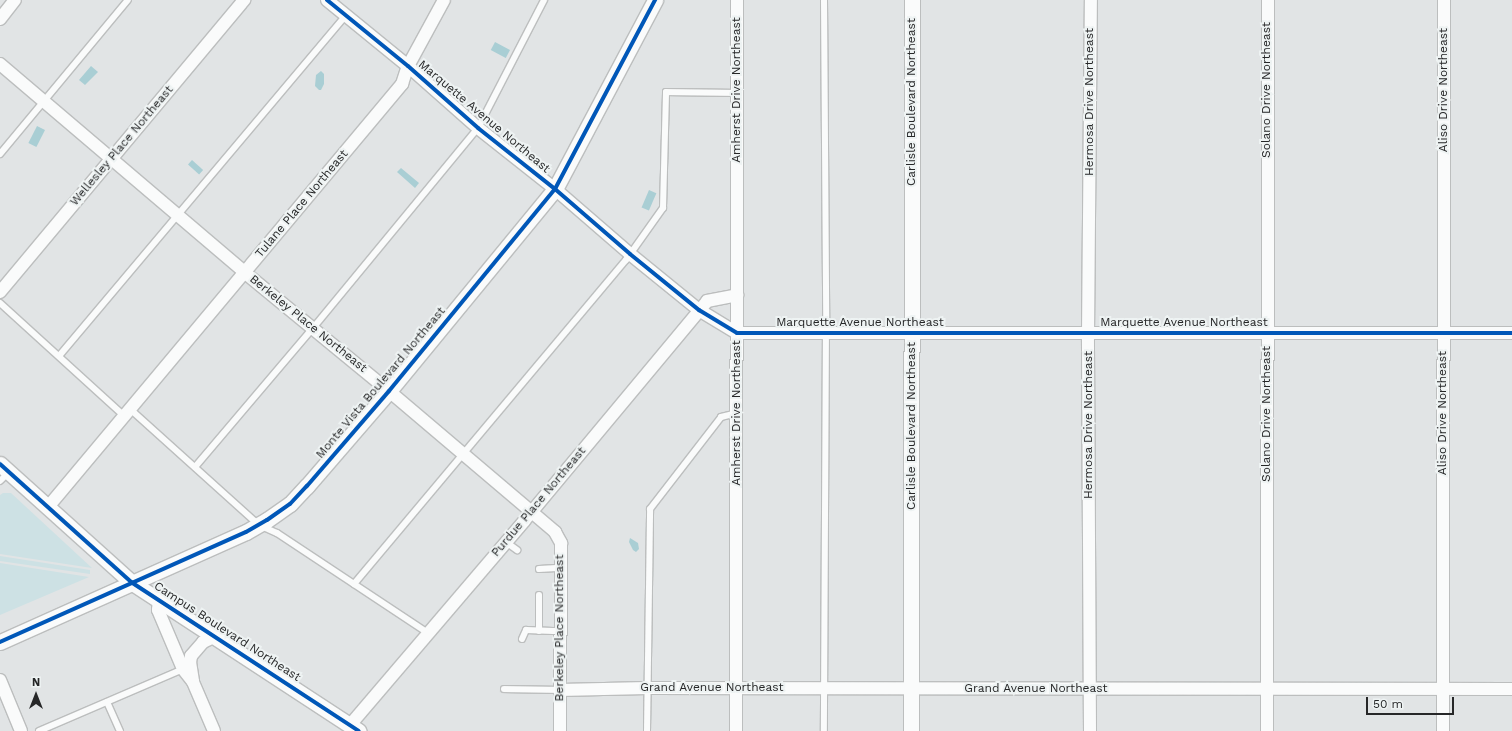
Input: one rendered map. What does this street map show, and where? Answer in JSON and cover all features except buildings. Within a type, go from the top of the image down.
[{"type":"street","points":[[0,18],[15,0]]},
{"type":"street","name":"Wellesley Place Northeast","points":[[0,292],[244,0]]},
{"type":"street","name":"Marquette Avenue Northeast","points":[[327,0],[408,66],[478,128],[555,188],[630,254],[699,310],[737,333],[1512,333]]},
{"type":"street","name":"Tulane Place Northeast","points":[[48,507],[402,84],[408,66],[444,0]]},
{"type":"street","name":"Monte Vista Boulevard Northeast","points":[[0,642],[259,525],[290,504],[389,391],[555,188],[655,0]]},
{"type":"street","name":"Amherst Drive Northeast","points":[[736,731],[737,0]]},
{"type":"street","name":"Carlisle Boulevard Northeast","points":[[912,0],[912,731]]},
{"type":"street","name":"Hermosa Drive Northeast","points":[[1090,0],[1088,333],[1090,731]]},
{"type":"street","name":"Solano Drive Northeast","points":[[1267,731],[1266,333],[1268,0]]},
{"type":"street","name":"Aliso Drive Northeast","points":[[1443,731],[1444,0]]},
{"type":"street","name":"Berkeley Place Northeast","points":[[0,64],[244,272],[389,391],[555,532],[561,543],[560,731]]},
{"type":"street","name":"Purdue Place Northeast","points":[[354,728],[428,633],[532,511],[706,301],[737,294]]},
{"type":"street","name":"Campus Boulevard Northeast","points":[[3,472],[48,507],[131,582],[216,636],[354,728]]},
{"type":"street","points":[[159,599],[158,610],[183,669],[193,682]]},
{"type":"street","points":[[214,731],[193,682],[190,663],[191,656],[203,642],[216,636]]},
{"type":"street","points":[[0,680],[21,731]]},
{"type":"street","name":"Grand Avenue Northeast","points":[[560,690],[647,688],[1512,689]]},
{"type":"lane","points":[[0,154],[128,0]]},
{"type":"lane","points":[[194,467],[313,328],[478,128],[544,0]]},
{"type":"lane","points":[[824,0],[826,334],[824,731]]},
{"type":"lane","points":[[58,356],[345,16]]},
{"type":"lane","points":[[354,584],[630,254],[663,208],[666,92],[737,93]]},
{"type":"lane","points":[[0,303],[58,356],[194,467],[259,525],[277,534],[428,633]]},
{"type":"lane","points":[[647,731],[650,509],[721,417],[737,413]]},
{"type":"lane","points":[[506,542],[517,550]]},
{"type":"lane","points":[[539,569],[561,568]]},
{"type":"lane","points":[[539,595],[539,631]]},
{"type":"lane","points":[[522,638],[526,630],[560,631]]},
{"type":"lane","points":[[39,731],[183,669]]},
{"type":"lane","points":[[504,689],[560,690]]},
{"type":"lane","points":[[107,702],[120,731]]},
{"type":"shaded area","points":[[3,493],[11,493],[92,568],[0,554],[0,495]]},
{"type":"shaded area","points":[[0,556],[90,570],[90,574],[0,561]]},
{"type":"shaded area","points":[[0,563],[89,577],[0,615]]},
{"type":"water","points":[[495,42],[510,50],[506,58],[491,50]]},
{"type":"water","points":[[91,66],[98,72],[85,85],[79,80]]},
{"type":"water","points":[[321,71],[324,74],[324,84],[321,90],[319,90],[315,86],[316,75]]},
{"type":"water","points":[[37,126],[45,130],[36,147],[28,143]]},
{"type":"water","points":[[192,160],[203,170],[199,174],[188,164]]},
{"type":"water","points":[[401,168],[419,183],[415,188],[397,172]]},
{"type":"water","points":[[649,190],[656,193],[649,211],[642,207]]},
{"type":"water","points":[[630,538],[638,543],[639,549],[636,552],[633,550],[629,542]]},
{"type":"cycle path","points":[[327,0],[408,66],[478,128],[555,189],[630,254],[699,310],[737,333],[1512,333]]},
{"type":"cycle path","points":[[0,642],[246,532],[290,504],[389,391],[555,189],[655,0]]},
{"type":"cycle path","points":[[0,464],[131,582],[359,731]]}]
